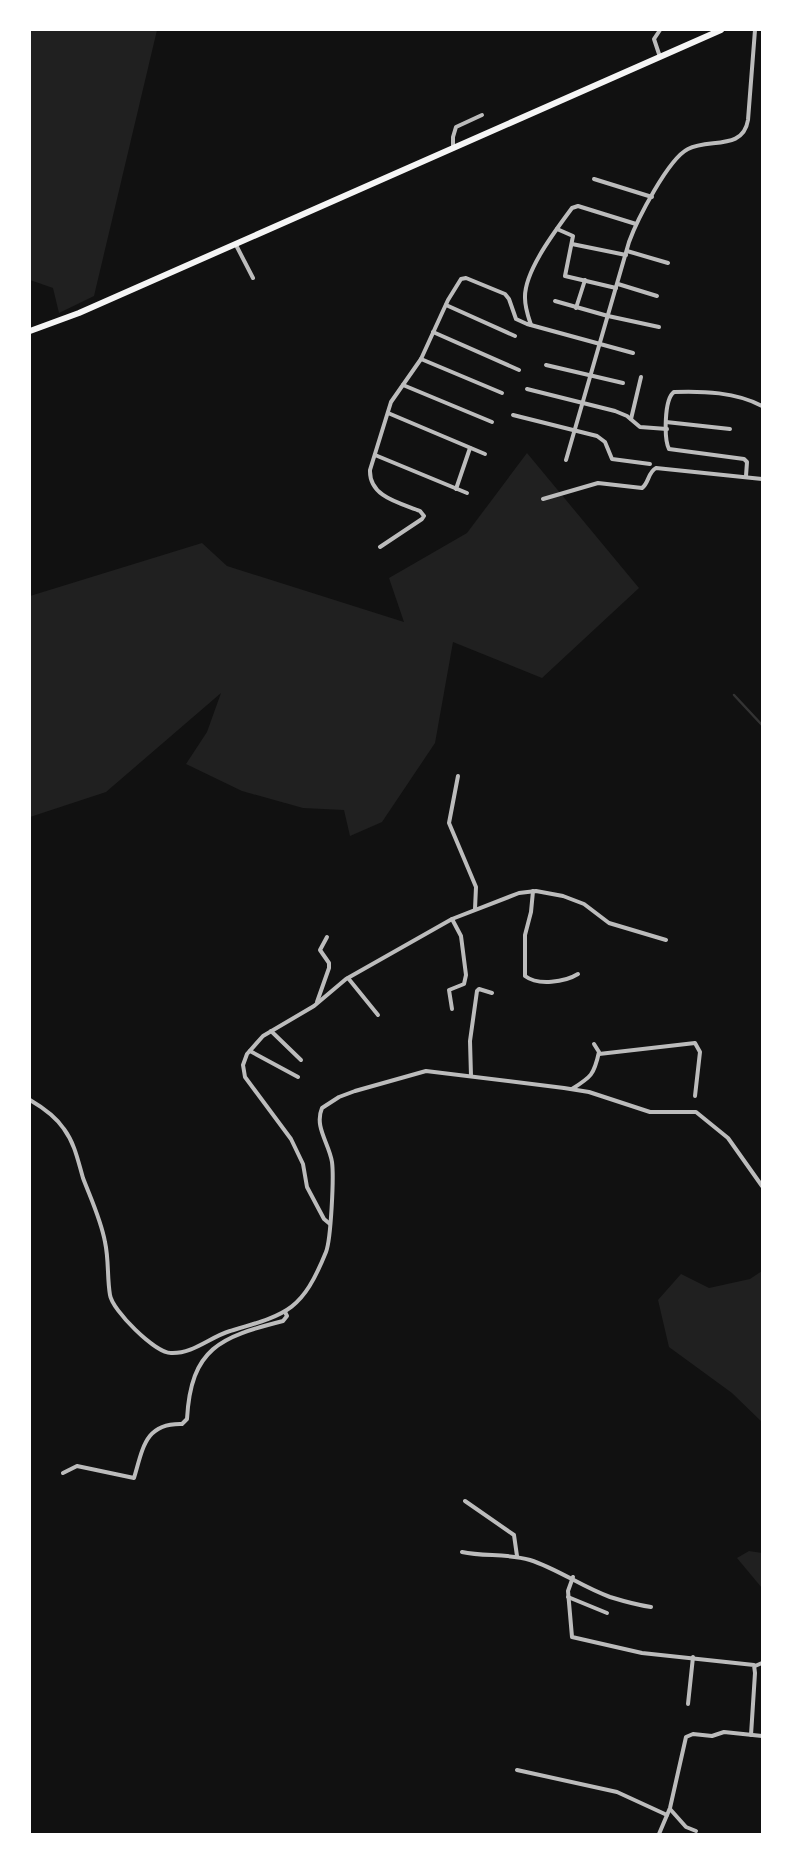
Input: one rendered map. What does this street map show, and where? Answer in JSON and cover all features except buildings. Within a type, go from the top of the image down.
[{"type":"main road","points":[[30,331],[71,317],[721,30]]},
{"type":"street","points":[[660,30],[654,39],[660,57]]},
{"type":"street","points":[[566,460],[636,224],[675,160],[684,151],[708,144],[738,139],[742,136],[748,120],[755,30]]},
{"type":"street","points":[[454,148],[453,137],[456,127],[482,115]]},
{"type":"street","points":[[594,179],[652,197]]},
{"type":"street","points":[[529,324],[526,308],[526,287],[532,271],[557,229],[575,206],[636,224]]},
{"type":"street","points":[[557,229],[573,236],[564,274],[657,296]]},
{"type":"street","points":[[572,244],[626,253],[668,263]]},
{"type":"street","points":[[236,245],[253,278]]},
{"type":"street","points":[[380,546],[424,516],[420,511],[378,492],[370,476],[391,402],[421,359],[432,332],[460,281],[466,278],[507,296],[516,319],[633,353]]},
{"type":"street","points":[[576,308],[585,280]]},
{"type":"street","points":[[555,301],[576,308],[659,327]]},
{"type":"street","points":[[446,305],[515,336]]},
{"type":"street","points":[[432,332],[518,370]]},
{"type":"street","points":[[421,359],[502,394]]},
{"type":"street","points":[[546,365],[623,383]]},
{"type":"street","points":[[631,419],[641,377]]},
{"type":"street","points":[[403,385],[492,422]]},
{"type":"street","points":[[527,389],[614,411],[631,419],[640,427],[666,429]]},
{"type":"street","points":[[746,476],[747,462],[744,459],[670,450],[666,429],[669,398],[674,392],[696,391],[739,397],[762,406]]},
{"type":"street","points":[[388,413],[486,454]]},
{"type":"street","points":[[513,416],[601,438],[612,459],[650,464]]},
{"type":"street","points":[[666,422],[730,429]]},
{"type":"street","points":[[456,489],[470,448]]},
{"type":"street","points":[[376,455],[467,493]]},
{"type":"street","points":[[543,499],[598,483],[642,488],[656,468],[762,479]]},
{"type":"street","points":[[458,776],[449,823],[474,882],[476,909]]},
{"type":"street","points":[[532,891],[531,912],[525,935],[525,976],[534,981],[554,981],[578,974]]},
{"type":"street","points":[[330,1224],[324,1219],[307,1187],[303,1164],[291,1140],[245,1077],[243,1065],[263,1036],[274,1034],[349,979],[453,920],[476,909],[520,893],[532,891],[574,899],[609,923],[666,940]]},
{"type":"street","points":[[452,1008],[448,990],[464,984],[466,979],[461,936],[453,920]]},
{"type":"street","points":[[316,1004],[329,968],[329,963],[320,950],[327,937]]},
{"type":"street","points":[[349,979],[378,1014]]},
{"type":"street","points":[[471,1076],[470,1042],[477,991],[479,988],[492,993]]},
{"type":"street","points":[[274,1034],[301,1060]]},
{"type":"street","points":[[599,1054],[695,1043],[700,1052],[695,1096]]},
{"type":"street","points":[[572,1089],[590,1078],[599,1054],[598,1048],[594,1044]]},
{"type":"street","points":[[252,1053],[298,1077]]},
{"type":"street","points":[[30,1100],[64,1128],[71,1140],[105,1241],[111,1298],[133,1326],[150,1343],[165,1352],[181,1352],[197,1347],[228,1331],[270,1319],[285,1312],[301,1298],[313,1279],[330,1236],[332,1165],[329,1147],[319,1126],[319,1114],[324,1105],[355,1091],[418,1072],[440,1071],[572,1089],[589,1092],[650,1112],[686,1110],[696,1112],[728,1138],[762,1186]]},
{"type":"street","points":[[63,1473],[77,1466],[134,1478],[144,1444],[155,1429],[163,1425],[182,1424],[187,1419],[188,1396],[206,1355],[230,1336],[283,1321],[287,1316],[285,1312]]},
{"type":"street","points":[[465,1501],[514,1536],[517,1556]]},
{"type":"street","points":[[462,1552],[479,1555],[517,1556],[573,1577],[611,1597],[651,1607]]},
{"type":"street","points":[[573,1577],[568,1591],[570,1636],[642,1653],[693,1657],[755,1666],[762,1663]]},
{"type":"street","points":[[568,1597],[607,1613]]},
{"type":"street","points":[[688,1704],[693,1657]]},
{"type":"street","points":[[751,1735],[755,1666]]},
{"type":"street","points":[[659,1834],[670,1809],[686,1737],[693,1734],[712,1736],[724,1732],[762,1736]]},
{"type":"street","points":[[517,1770],[617,1792],[668,1815]]},
{"type":"street","points":[[670,1809],[686,1827],[696,1831]]},
{"type":"shaded area","points":[[30,30],[157,30],[94,296],[59,313],[53,288],[30,280]]},
{"type":"shaded area","points":[[527,453],[639,588],[542,678],[453,642],[435,743],[382,822],[350,836],[344,810],[303,808],[242,791],[186,764],[207,732],[221,693],[106,792],[30,817],[30,596],[202,543],[227,566],[404,622],[389,578],[467,533]]},
{"type":"shaded area","points":[[762,1271],[762,1422],[732,1393],[669,1347],[658,1300],[681,1274],[709,1288],[750,1279]]},
{"type":"shaded area","points":[[749,1551],[762,1553],[762,1588],[737,1558]]},
{"type":"waterway","points":[[734,695],[762,725]]}]
